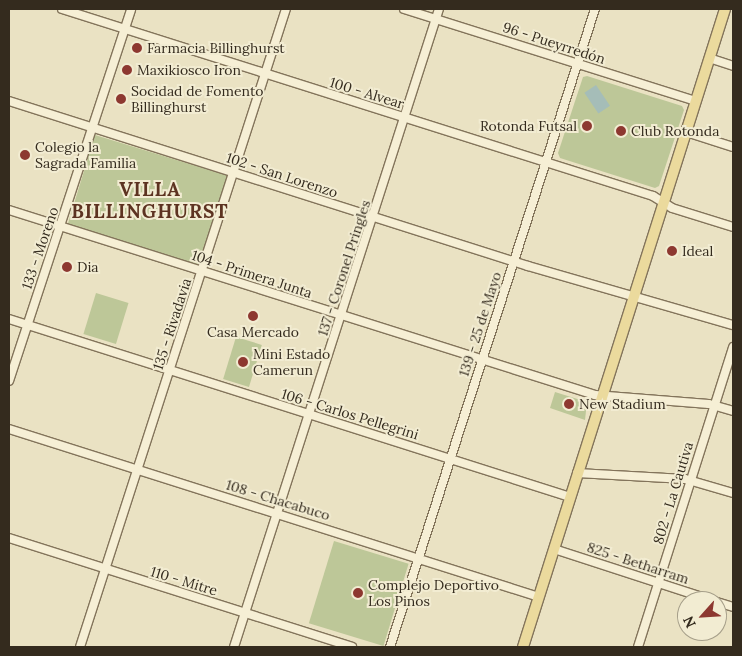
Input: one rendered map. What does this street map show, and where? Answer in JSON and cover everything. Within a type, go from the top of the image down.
[{"type":"main road","points":[[523,647],[725,9]]},
{"type":"street","name":"100 - Alvear","points":[[62,9],[653,196],[663,203],[733,227]]},
{"type":"street","name":"133 - Moreno","points":[[9,382],[131,9]]},
{"type":"street","name":"135 - Rivadavia","points":[[80,647],[203,271],[286,9]]},
{"type":"street","name":"96 - Pueyrredón","points":[[404,9],[695,101]]},
{"type":"street","name":"137 - Coronel Pringles","points":[[234,647],[342,316],[439,9]]},
{"type":"street","name":"139 - 25 de Mayo","points":[[390,647],[544,162],[595,9]]},
{"type":"street","points":[[709,58],[733,66]]},
{"type":"street","name":"102 - San Lorenzo","points":[[9,101],[514,261],[733,325]]},
{"type":"street","points":[[686,132],[733,147]]},
{"type":"street","name":"104 - Primera Junta","points":[[9,210],[602,396],[714,406],[733,411]]},
{"type":"street","name":"106 - Carlos Pellegrini","points":[[9,319],[570,497]]},
{"type":"street","name":"802 - La Cautiva","points":[[638,647],[733,347]]},
{"type":"street","name":"108 - Chacabuco","points":[[9,429],[418,557],[539,597]]},
{"type":"street","points":[[577,473],[690,480],[733,493]]},
{"type":"street","name":"110 - Mitre","points":[[9,538],[104,570],[352,647]]},
{"type":"street","name":"825 - Betharram","points":[[554,550],[682,591]]},
{"type":"green space","name":"Club Rotonda","points":[[587,76],[682,106],[684,110],[659,186],[655,188],[560,158],[558,153],[583,77]]},
{"type":"green space","points":[[95,135],[229,176],[201,266],[68,225]]},
{"type":"green space","points":[[96,293],[129,303],[116,344],[83,334]]},
{"type":"green space","name":"Mini Estado Camerun","points":[[236,337],[262,345],[249,387],[223,379]]},
{"type":"green space","name":"New Stadium","points":[[555,392],[587,402],[585,420],[550,408]]},
{"type":"green space","name":"Complejo Deportivo Los Pinos","points":[[334,541],[409,564],[383,646],[309,623]]},
{"type":"water","points":[[596,85],[610,106],[598,114],[584,93]]},
{"type":"place","name":"Farmacia Billinghurst","points":[[137,48]]},
{"type":"place","name":"Maxikiosco Iron","points":[[127,70]]},
{"type":"place","name":"Socidad de Fomento Billinghurst","points":[[121,99]]},
{"type":"place","name":"Rotonda Futsal","points":[[587,126]]},
{"type":"place","name":"Club Rotonda","points":[[621,131]]},
{"type":"place","name":"Colegio la Sagrada Familia","points":[[25,155]]},
{"type":"place","name":"Ideal","points":[[672,251]]},
{"type":"place","name":"Dia","points":[[67,267]]},
{"type":"place","name":"Casa Mercado","points":[[253,316]]},
{"type":"place","name":"Mini Estado Camerun","points":[[243,362]]},
{"type":"place","name":"New Stadium","points":[[569,404]]},
{"type":"place","name":"Complejo Deportivo Los Pinos","points":[[358,593]]},
{"type":"district","name":"VILLA BILLINGHURST","points":[[150,201]]}]
